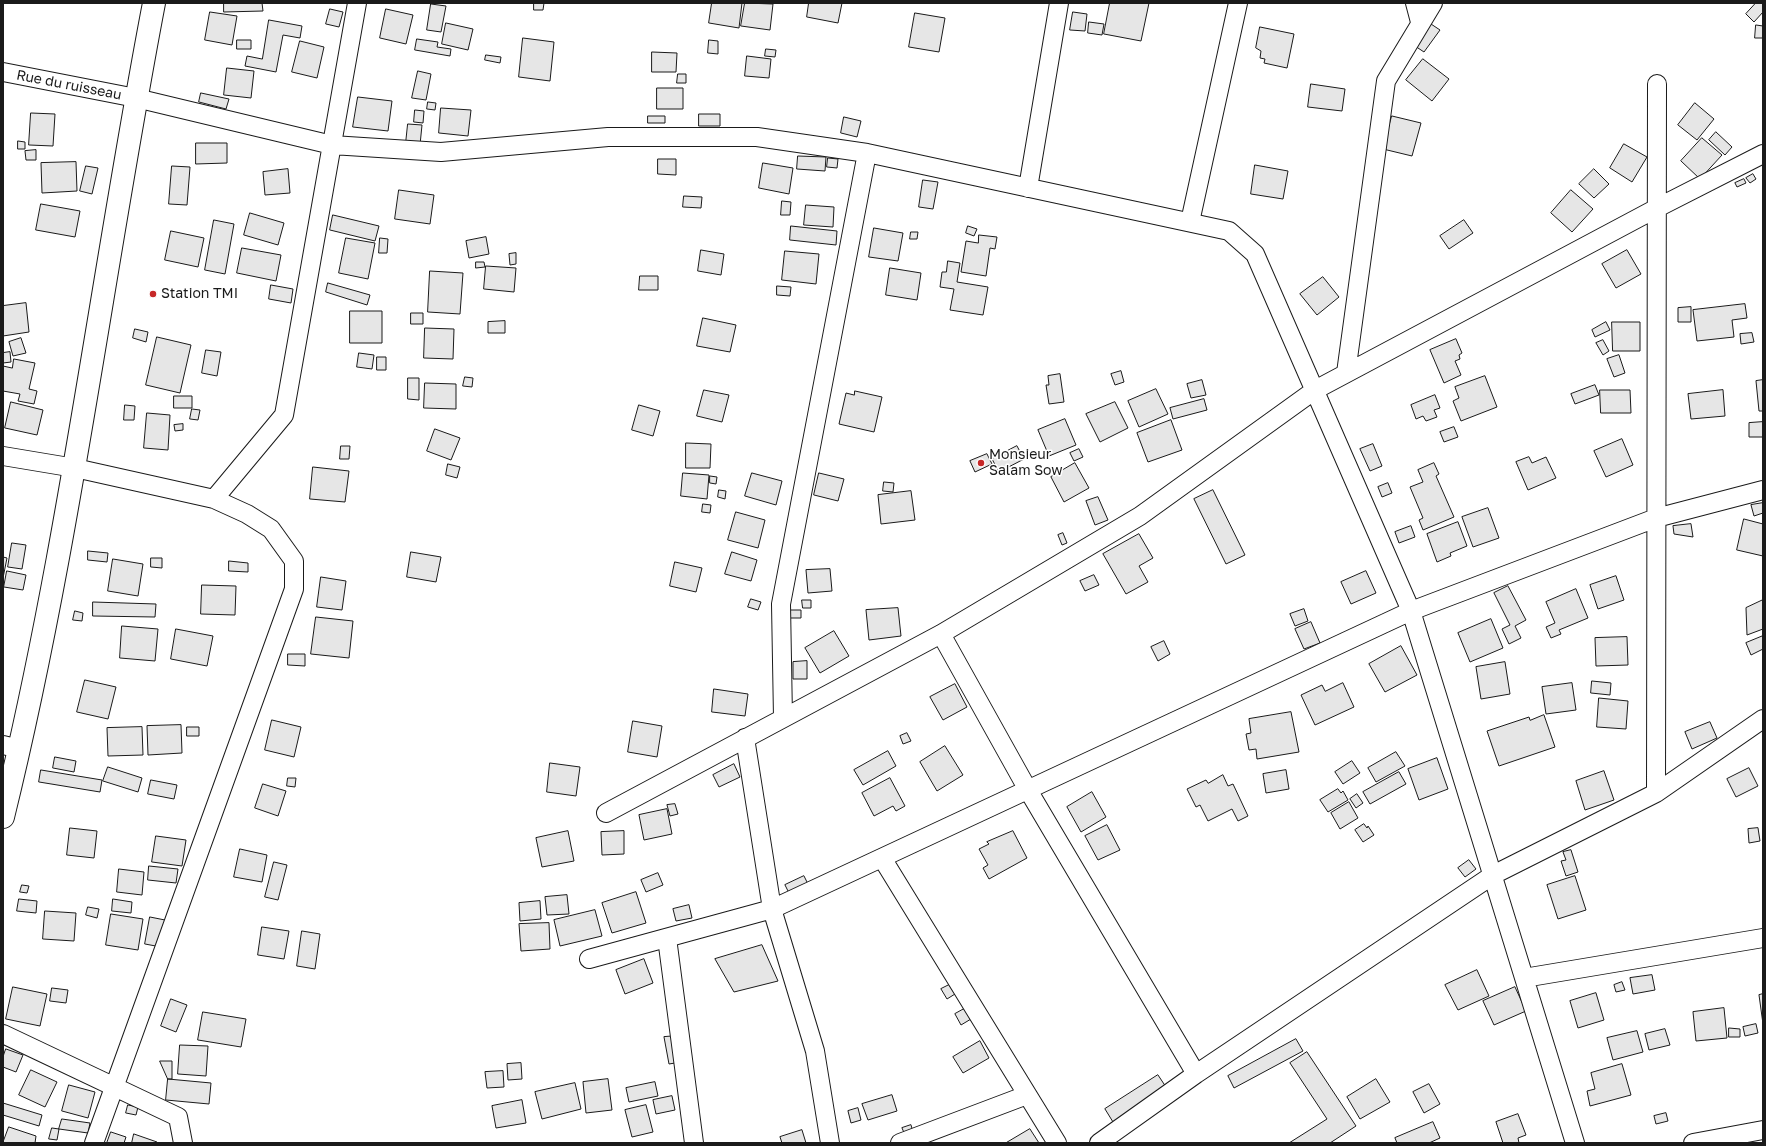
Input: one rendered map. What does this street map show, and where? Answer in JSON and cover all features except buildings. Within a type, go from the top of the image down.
[{"type":"main road","points":[[3,817],[11,747],[75,468],[136,98],[154,3]]},
{"type":"street","points":[[214,499],[284,415],[357,3]]},
{"type":"street","points":[[1028,188],[1059,3]]},
{"type":"street","points":[[1190,222],[1238,3]]},
{"type":"street","points":[[1415,3],[1420,22]]},
{"type":"street","points":[[1346,373],[1386,81],[1420,22],[1433,3]]},
{"type":"street","name":"Rue du ruisseau","points":[[3,72],[136,98],[332,145],[441,152],[608,137],[757,137],[867,153],[1229,231],[1255,254],[1411,611],[1575,1143]]},
{"type":"street","points":[[1656,84],[1656,793]]},
{"type":"street","points":[[783,718],[781,604],[867,153]]},
{"type":"street","points":[[606,813],[941,634],[1140,516],[1315,390],[1656,208],[1763,154]]},
{"type":"street","points":[[3,456],[75,468],[214,499],[247,514],[271,529],[294,561],[294,589],[94,1143]]},
{"type":"street","points":[[589,958],[772,909],[1411,611],[1656,518],[1763,490]]},
{"type":"street","points":[[941,634],[1028,790],[1196,1074]]},
{"type":"street","points":[[1100,1143],[1196,1074],[1493,875],[1656,793],[1763,719]]},
{"type":"street","points":[[745,738],[772,909],[815,1051],[830,1143]]},
{"type":"street","points":[[882,858],[1057,1143]]},
{"type":"street","points":[[667,938],[694,1143]]},
{"type":"street","points":[[1524,978],[1763,938]]},
{"type":"street","points":[[3,1034],[178,1117],[183,1143]]},
{"type":"street","points":[[900,1143],[1028,1095]]},
{"type":"street","points":[[1693,1143],[1763,1130]]},
{"type":"place","name":"Station TMI","points":[[153,294]]},
{"type":"place","name":"Monsieur Salam Sow","points":[[981,463]]}]
